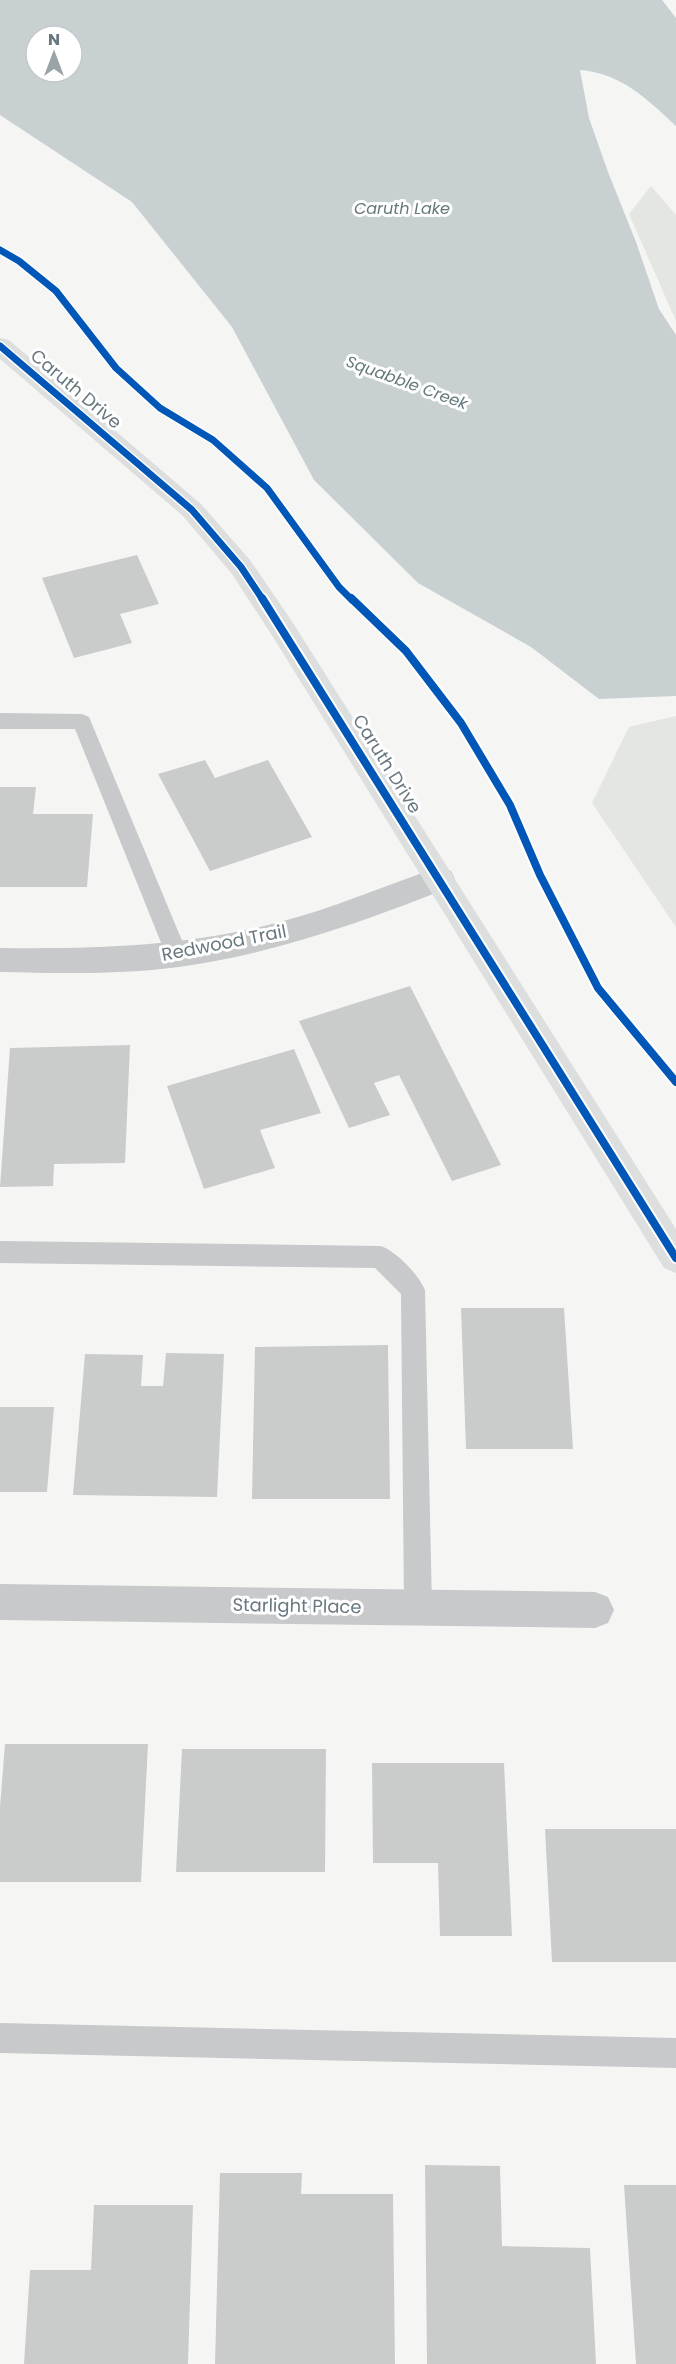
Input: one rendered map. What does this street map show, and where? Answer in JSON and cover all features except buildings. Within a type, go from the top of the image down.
[{"type":"street","name":"Caruth Drive","points":[[0,346],[192,510],[241,567],[440,879],[676,1258]]},
{"type":"street","name":"Redwood Trail","points":[[0,960],[93,962],[177,955],[265,939],[384,901],[440,879]]},
{"type":"street","name":"Starlight Place","points":[[0,1602],[595,1610]]},
{"type":"lane","points":[[0,722],[82,722],[177,955]]},
{"type":"lane","points":[[0,1252],[381,1257],[413,1290],[418,1608]]},
{"type":"lane","points":[[0,2038],[676,2053]]},
{"type":"shaded area","points":[[651,186],[676,215],[676,321],[629,214]]},
{"type":"shaded area","points":[[676,716],[676,927],[592,803],[629,727]]},
{"type":"water","name":"Caruth Lake","points":[[0,0],[662,0],[676,18],[676,126],[644,97],[621,82],[595,72],[580,70],[589,118],[608,172],[636,242],[659,309],[676,335],[676,696],[599,699],[531,647],[418,583],[314,480],[232,327],[132,202],[0,115]]},
{"type":"cycle path","points":[[0,250],[19,261],[56,291],[116,368],[160,408],[213,440],[267,488],[339,587],[406,651],[461,723],[510,805],[540,875],[598,988],[676,1082]]},
{"type":"cycle path","points":[[0,346],[192,510],[241,567],[283,630],[676,1258]]},
{"type":"water label","name":"Squabble Creek","points":[[407,382]]}]
